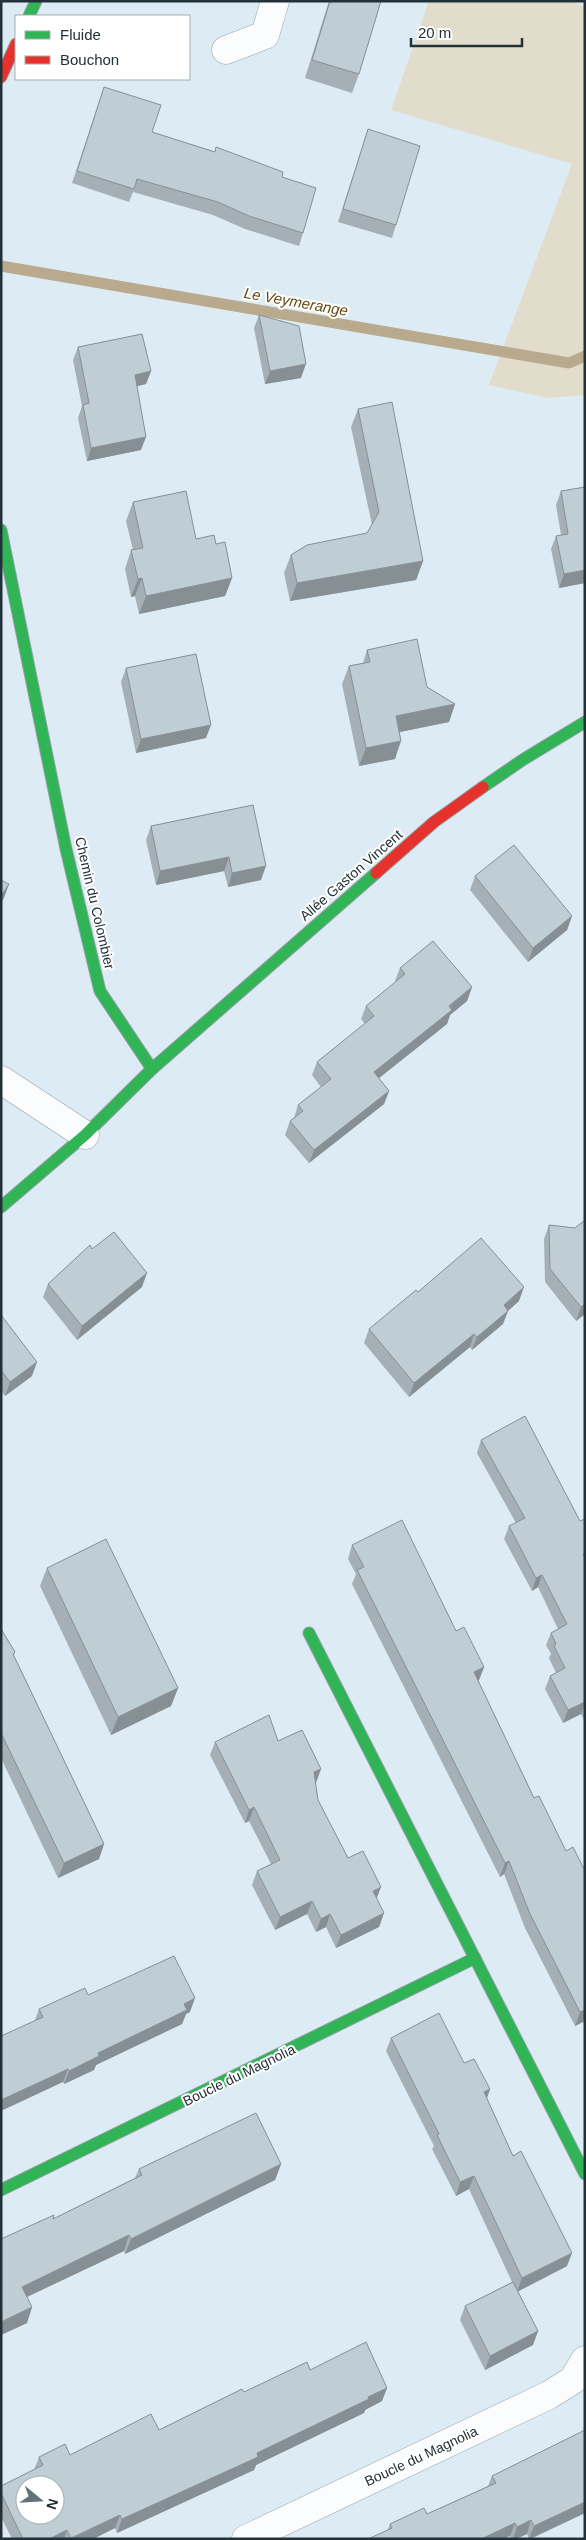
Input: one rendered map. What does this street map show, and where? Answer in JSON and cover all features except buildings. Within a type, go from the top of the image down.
[{"type":"street","points":[[29,15],[36,1]]},
{"type":"street","points":[[226,50],[265,35],[275,1]]},
{"type":"street","points":[[1,77],[15,46]]},
{"type":"street","name":"Chemin du Colombier","points":[[1,530],[66,849],[100,991],[152,1069]]},
{"type":"street","name":"Allée Gaston Vincent","points":[[152,1069],[434,822],[524,760],[585,722]]},
{"type":"street","points":[[1,1207],[85,1135],[152,1069]]},
{"type":"street","points":[[1,1080],[85,1135]]},
{"type":"street","points":[[309,1633],[585,2174]]},
{"type":"street","name":"Boucle du Magnolia","points":[[1,2190],[475,1958]]},
{"type":"street","name":"Boucle du Magnolia","points":[[246,2539],[549,2395],[573,2380],[585,2360]]},
{"type":"shaded area","points":[[429,1],[571,1],[585,7],[585,395],[548,398],[489,385],[572,164],[391,110]]},
{"type":"waterway","name":"Le Veymerange","points":[[1,266],[569,363],[585,356]]},
{"type":"traffic: fast","points":[[29,15],[36,1]]},
{"type":"traffic: fast","points":[[1,530],[66,849],[100,991],[152,1069]]},
{"type":"traffic: fast","points":[[483,787],[524,759],[585,722]]},
{"type":"traffic: fast","points":[[1,1207],[85,1135],[152,1069],[376,873]]},
{"type":"traffic: fast","points":[[309,1633],[585,2174]]},
{"type":"traffic: fast","points":[[1,2190],[475,1958]]},
{"type":"traffic: jam","points":[[1,77],[15,46]]},
{"type":"traffic: jam","points":[[376,873],[434,822],[483,787]]}]
